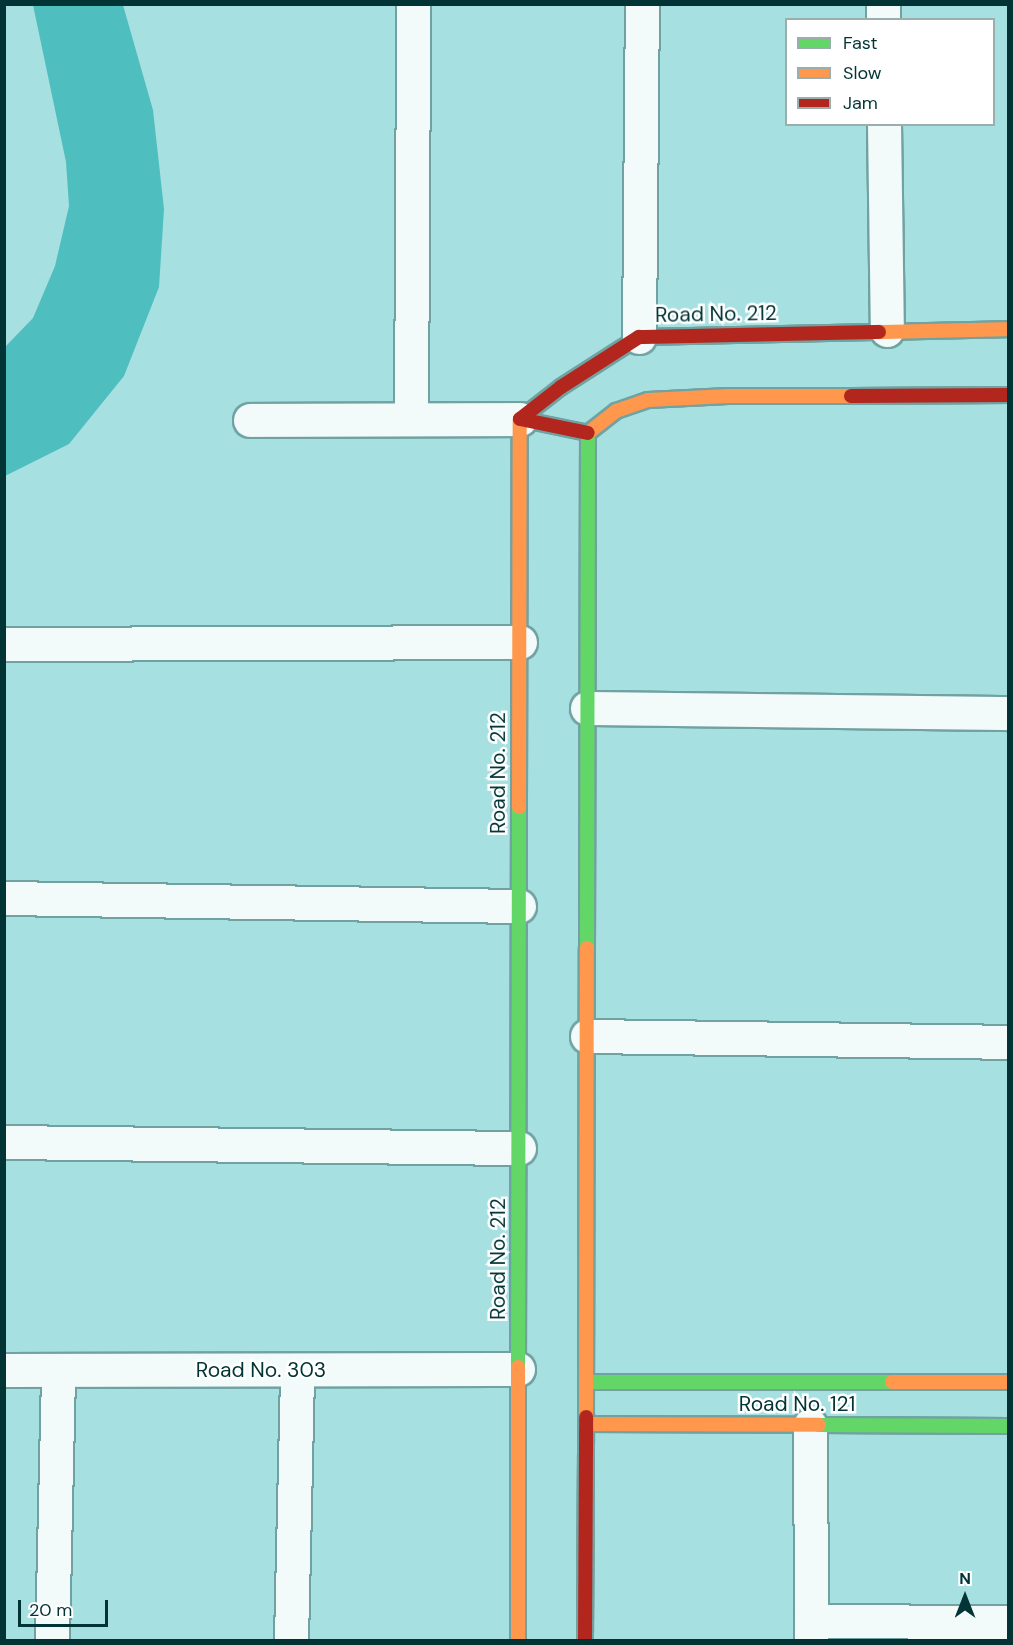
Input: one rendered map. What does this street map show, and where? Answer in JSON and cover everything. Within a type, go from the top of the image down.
[{"type":"street","points":[[411,419],[413,4]]},
{"type":"street","points":[[639,337],[642,4]]},
{"type":"street","points":[[885,126],[886,330]]},
{"type":"street","name":"Road No. 212","points":[[518,1641],[520,419],[561,387],[639,337],[1008,329]]},
{"type":"street","points":[[250,420],[520,419],[588,432],[616,411],[648,400],[728,396],[1008,395]]},
{"type":"street","points":[[585,1641],[588,432]]},
{"type":"street","points":[[4,644],[520,642]]},
{"type":"street","points":[[587,708],[1008,712]]},
{"type":"street","points":[[4,898],[519,906]]},
{"type":"street","points":[[587,1036],[1008,1042]]},
{"type":"street","points":[[4,1142],[519,1148]]},
{"type":"street","name":"Road No. 303","points":[[4,1370],[518,1369]]},
{"type":"street","points":[[52,1641],[58,1370]]},
{"type":"street","points":[[291,1641],[297,1370]]},
{"type":"street","name":"Road No. 121","points":[[586,1382],[1008,1382]]},
{"type":"street","name":"Road No. 121","points":[[586,1424],[1008,1426]]},
{"type":"street","points":[[810,1425],[811,1631],[1008,1622]]},
{"type":"water","points":[[33,5],[123,5],[153,110],[164,209],[159,287],[124,376],[69,444],[5,476],[5,347],[33,318],[55,266],[69,206],[66,162]]},
{"type":"traffic: fast","points":[[587,948],[588,433]]},
{"type":"traffic: fast","points":[[518,1367],[519,807]]},
{"type":"traffic: fast","points":[[586,1382],[892,1382]]},
{"type":"traffic: fast","points":[[819,1425],[1008,1426]]},
{"type":"traffic: slow","points":[[879,332],[1008,329]]},
{"type":"traffic: slow","points":[[588,433],[616,411],[648,400],[728,396],[851,396]]},
{"type":"traffic: slow","points":[[519,807],[520,419]]},
{"type":"traffic: slow","points":[[586,1417],[587,948]]},
{"type":"traffic: slow","points":[[518,1367],[518,1640]]},
{"type":"traffic: slow","points":[[892,1382],[1008,1382]]},
{"type":"traffic: slow","points":[[586,1424],[819,1425]]},
{"type":"traffic: jam","points":[[520,419],[561,387],[639,337],[879,332]]},
{"type":"traffic: jam","points":[[851,396],[1008,395]]},
{"type":"traffic: jam","points":[[520,419],[588,433]]},
{"type":"traffic: jam","points":[[585,1640],[586,1417]]}]
